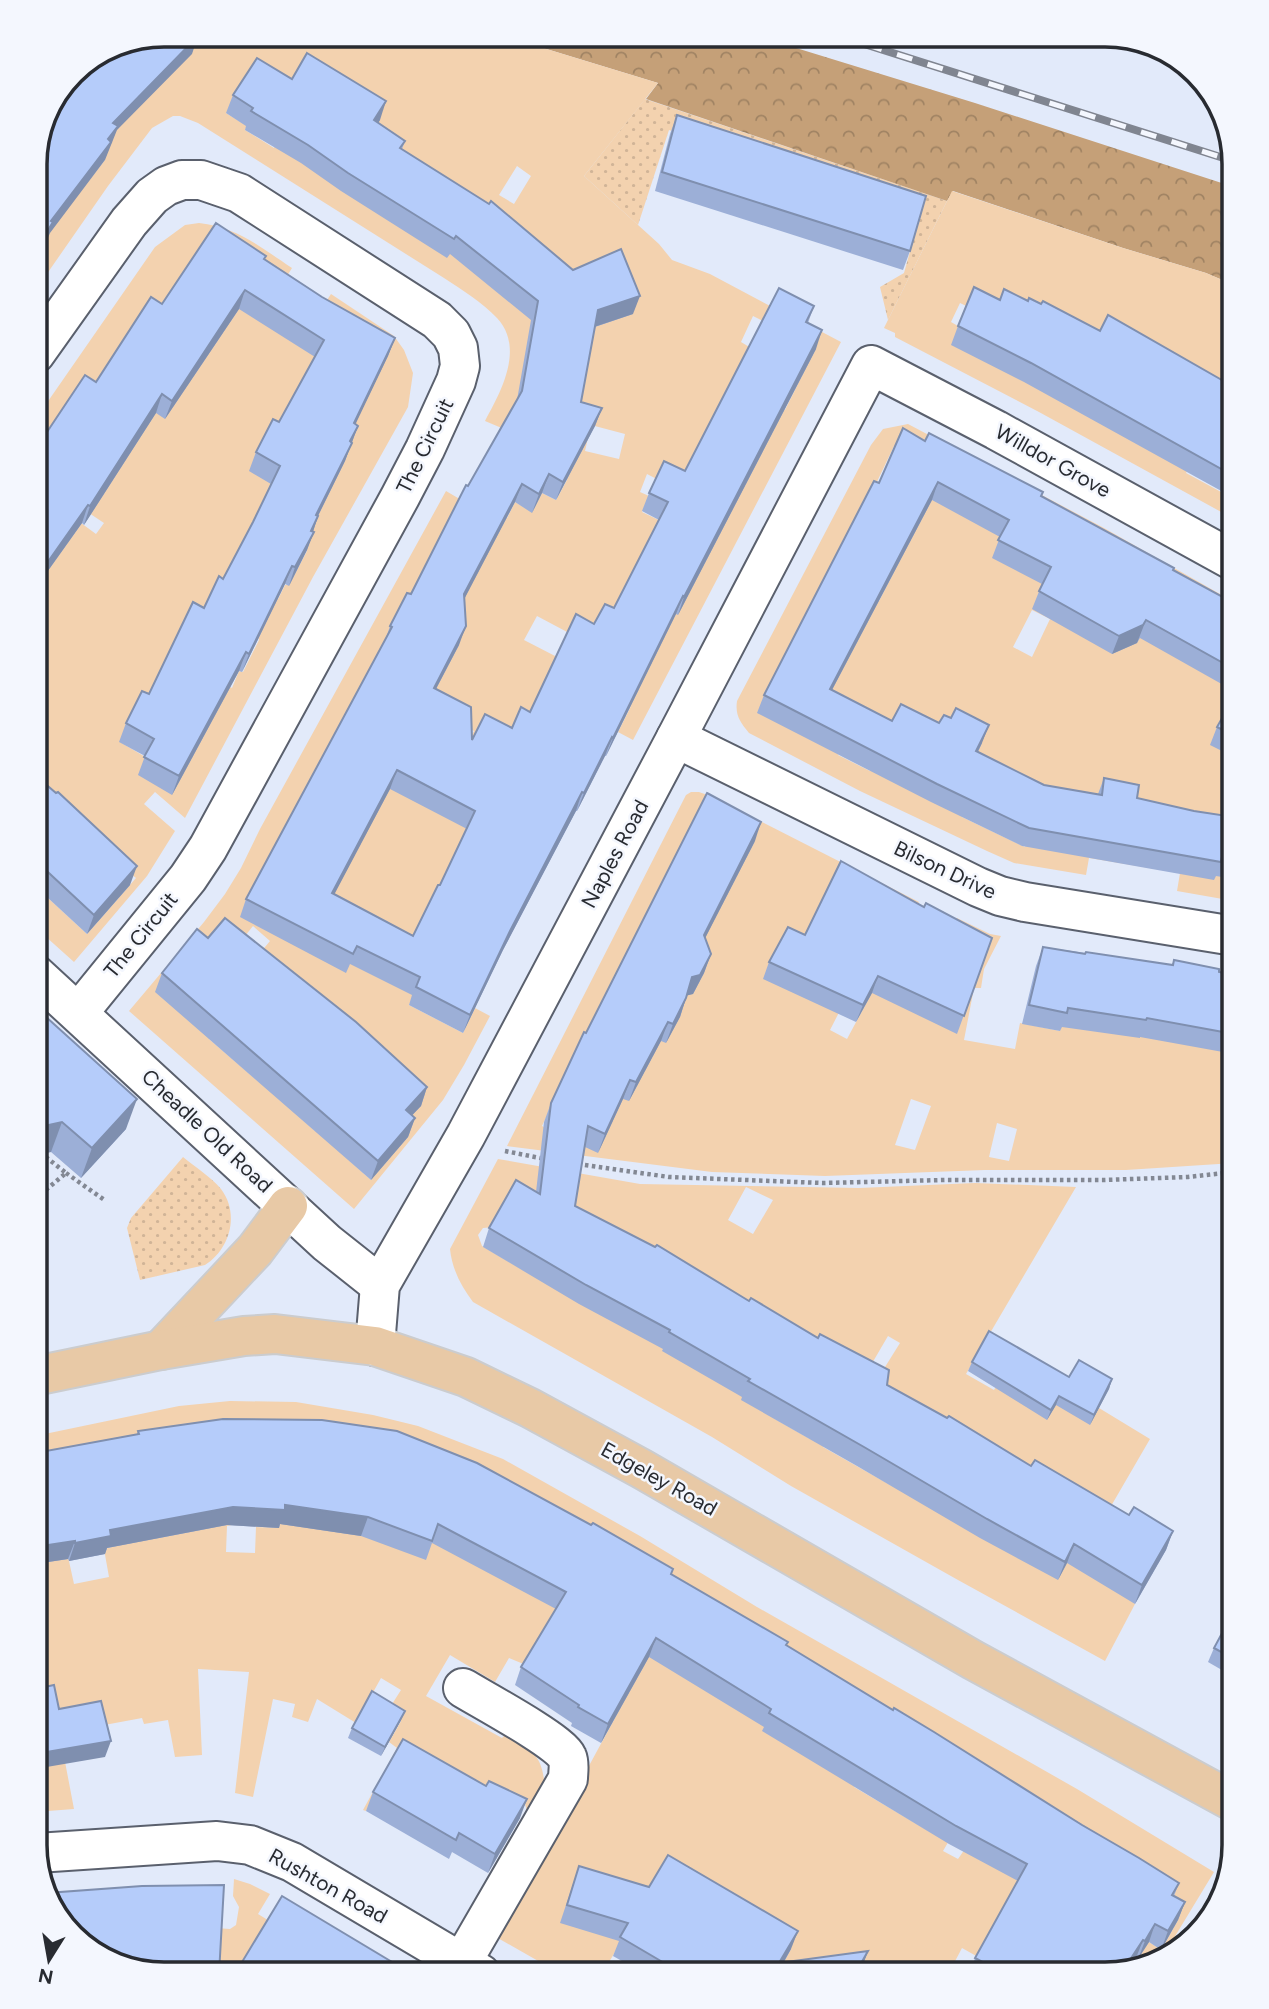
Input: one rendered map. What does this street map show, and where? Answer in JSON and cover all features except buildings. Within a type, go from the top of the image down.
[{"type":"main road","points":[[161,1350],[254,1250],[288,1206]]},
{"type":"main road","name":"Edgeley Road","points":[[47,1373],[161,1350],[244,1336],[275,1334],[375,1346],[466,1377],[642,1469],[985,1666],[1222,1795]]},
{"type":"street","name":"The Circuit","points":[[48,336],[129,222],[152,196],[166,186],[182,180],[201,180],[239,193],[437,320],[451,334],[458,348],[460,366],[443,411],[406,485],[208,848],[188,877],[79,1012]]},
{"type":"street","name":"Willdor Grove","points":[[871,365],[996,429],[1222,554]]},
{"type":"street","name":"Naples Road","points":[[375,1346],[380,1285],[466,1135],[871,365]]},
{"type":"street","name":"Bilson Drive","points":[[676,738],[878,839],[1000,896],[1222,934]]},
{"type":"street","name":"Cheadle Old Road","points":[[48,985],[327,1243],[380,1285]]},
{"type":"street","points":[[463,1688],[552,1742],[566,1755],[569,1766],[568,1779],[474,1961]]},
{"type":"street","name":"Rushton Road","points":[[48,1852],[217,1841],[250,1845],[292,1862],[460,1961]]},
{"type":"path","points":[[466,1135],[501,1150],[556,1161]]},
{"type":"path","points":[[47,1159],[106,1200]]},
{"type":"path","points":[[568,1163],[669,1177],[822,1183],[1119,1179],[1222,1173]]},
{"type":"path","points":[[47,1189],[66,1173]]},
{"type":"shaded area","points":[[165,47],[542,47],[658,83],[584,176],[659,244],[672,260],[710,274],[772,307],[765,322],[753,316],[741,342],[751,348],[734,384],[785,410],[815,349],[807,324],[841,342],[633,740],[618,732],[631,706],[413,996],[409,1005],[463,1033],[475,1008],[490,1016],[443,1100],[354,1209],[129,1011],[204,922],[241,868],[446,491],[480,511],[507,518],[515,502],[532,512],[542,493],[556,500],[567,480],[504,429],[485,421],[503,384],[510,356],[505,330],[491,312],[472,296],[198,123],[173,116],[152,128],[48,272],[48,233],[105,160],[63,106],[87,76],[127,53]],"holes":[[[285,97],[274,148],[245,130],[247,126],[226,113]],[[517,166],[531,176],[514,204],[499,195]],[[623,263],[633,278],[607,290]],[[780,416],[749,478],[698,452]],[[591,425],[625,434],[619,459],[585,451]],[[647,474],[678,490],[713,546],[642,512],[649,496],[640,492]],[[537,616],[569,633],[557,657],[524,640]],[[433,709],[474,731],[463,752]],[[253,926],[270,941],[235,983],[237,946]],[[247,994],[259,1082],[209,1039]],[[266,1087],[352,1089],[315,1131]],[[420,1106],[399,1129],[371,1180],[321,1135]]]},
{"type":"shaded area","points":[[645,99],[947,201],[888,320],[880,287],[904,273],[921,212],[669,130],[638,225],[584,176]]},
{"type":"shaded area","points":[[952,191],[1222,280],[1222,415],[1213,422],[1186,473],[1222,492],[1222,512],[895,337],[895,333],[884,328]],"holes":[[[960,303],[993,319],[958,326],[951,322]]]},
{"type":"shaded area","points":[[199,223],[238,234],[292,268],[260,320],[316,317],[331,294],[394,336],[404,350],[413,373],[408,407],[313,577],[185,818],[155,792],[144,804],[175,831],[147,876],[74,962],[48,938],[48,898],[87,934],[136,878],[48,810],[48,571],[81,523],[96,534],[104,523],[71,501],[48,491],[48,401],[155,247],[185,225]],"holes":[[[307,551],[289,585],[285,585],[278,599],[231,575]],[[258,638],[243,672],[239,671],[232,688],[224,684]],[[217,712],[147,758],[120,742]]]},
{"type":"shaded area","points":[[908,424],[1104,528],[1222,595],[1222,899],[1177,891],[1180,873],[1089,858],[1086,875],[1014,863],[860,791],[749,733],[738,714],[737,701],[871,445],[883,429]],"holes":[[[894,446],[919,459],[951,462],[914,533],[865,507]],[[910,540],[879,601],[830,576]],[[1032,610],[1050,619],[1032,657],[1013,647]],[[853,723],[870,771],[838,755]],[[962,817],[1038,821],[1025,847]]]},
{"type":"shaded area","points":[[691,792],[713,797],[919,902],[908,923],[949,935],[957,918],[990,934],[1001,936],[984,969],[981,988],[974,988],[964,1040],[1015,1049],[1020,1023],[1060,1031],[1065,1001],[1144,1011],[1198,969],[1222,973],[1222,1164],[1126,1170],[985,1170],[825,1176],[712,1172],[507,1146],[686,795]],"holes":[[[851,989],[869,998],[847,1039],[830,1030]],[[577,1051],[568,1139],[542,1126]],[[911,1099],[931,1106],[915,1150],[895,1145]],[[997,1123],[1017,1129],[1009,1161],[989,1157]]]},
{"type":"shaded area","points":[[183,1157],[221,1189],[230,1209],[230,1230],[221,1250],[205,1265],[140,1280],[127,1228],[131,1218]]},
{"type":"shaded area","points":[[498,1159],[640,1184],[859,1188],[975,1183],[1076,1187],[966,1374],[994,1390],[1014,1357],[1056,1405],[1099,1408],[1150,1439],[1089,1544],[1135,1604],[1105,1661],[791,1486],[712,1437],[473,1302],[458,1277],[450,1249]],"holes":[[[746,1187],[773,1200],[753,1234],[728,1220]],[[494,1227],[533,1276],[482,1246],[478,1235],[483,1228]],[[888,1336],[900,1343],[885,1367],[882,1389],[892,1486],[823,1447]],[[844,1379],[810,1439],[775,1419]]]},
{"type":"shaded area","points":[[230,1401],[296,1402],[373,1415],[418,1426],[503,1459],[1077,1789],[1214,1872],[1170,1942],[1163,1946],[1178,1920],[1110,1934],[1149,1942],[1159,1948],[1120,1961],[987,1962],[962,1948],[955,1962],[784,1962],[791,1949],[734,1962],[645,1962],[661,1874],[609,1961],[539,1961],[496,1937],[622,1705],[509,1658],[495,1682],[450,1655],[426,1696],[502,1738],[505,1735],[535,1755],[542,1768],[545,1790],[527,1811],[525,1804],[510,1795],[396,1758],[366,1811],[363,1810],[397,1748],[389,1742],[401,1721],[387,1712],[401,1690],[381,1678],[356,1723],[317,1699],[308,1722],[292,1717],[295,1704],[273,1699],[253,1797],[235,1793],[249,1672],[198,1669],[202,1755],[175,1757],[168,1720],[144,1724],[142,1718],[99,1726],[58,1725],[74,1809],[47,1811],[47,1433],[179,1406]],"holes":[[[200,1498],[204,1529],[158,1538]],[[232,1525],[278,1528],[256,1527],[255,1553],[226,1552],[227,1526]],[[127,1543],[104,1549],[109,1577],[74,1584],[67,1552]],[[887,1727],[932,1833],[854,1787]],[[981,1786],[967,1846],[958,1859],[943,1851]]]},
{"type":"shaded area","points":[[234,1879],[270,1894],[258,1914],[271,1922],[251,1961],[174,1961],[216,1928],[230,1929],[236,1925],[239,1907],[233,1896]]},
{"type":"green space","points":[[542,47],[795,48],[1222,183],[1222,280],[953,191],[947,201],[646,99],[658,83]]},
{"type":"railway","points":[[876,48],[1221,157]]}]
